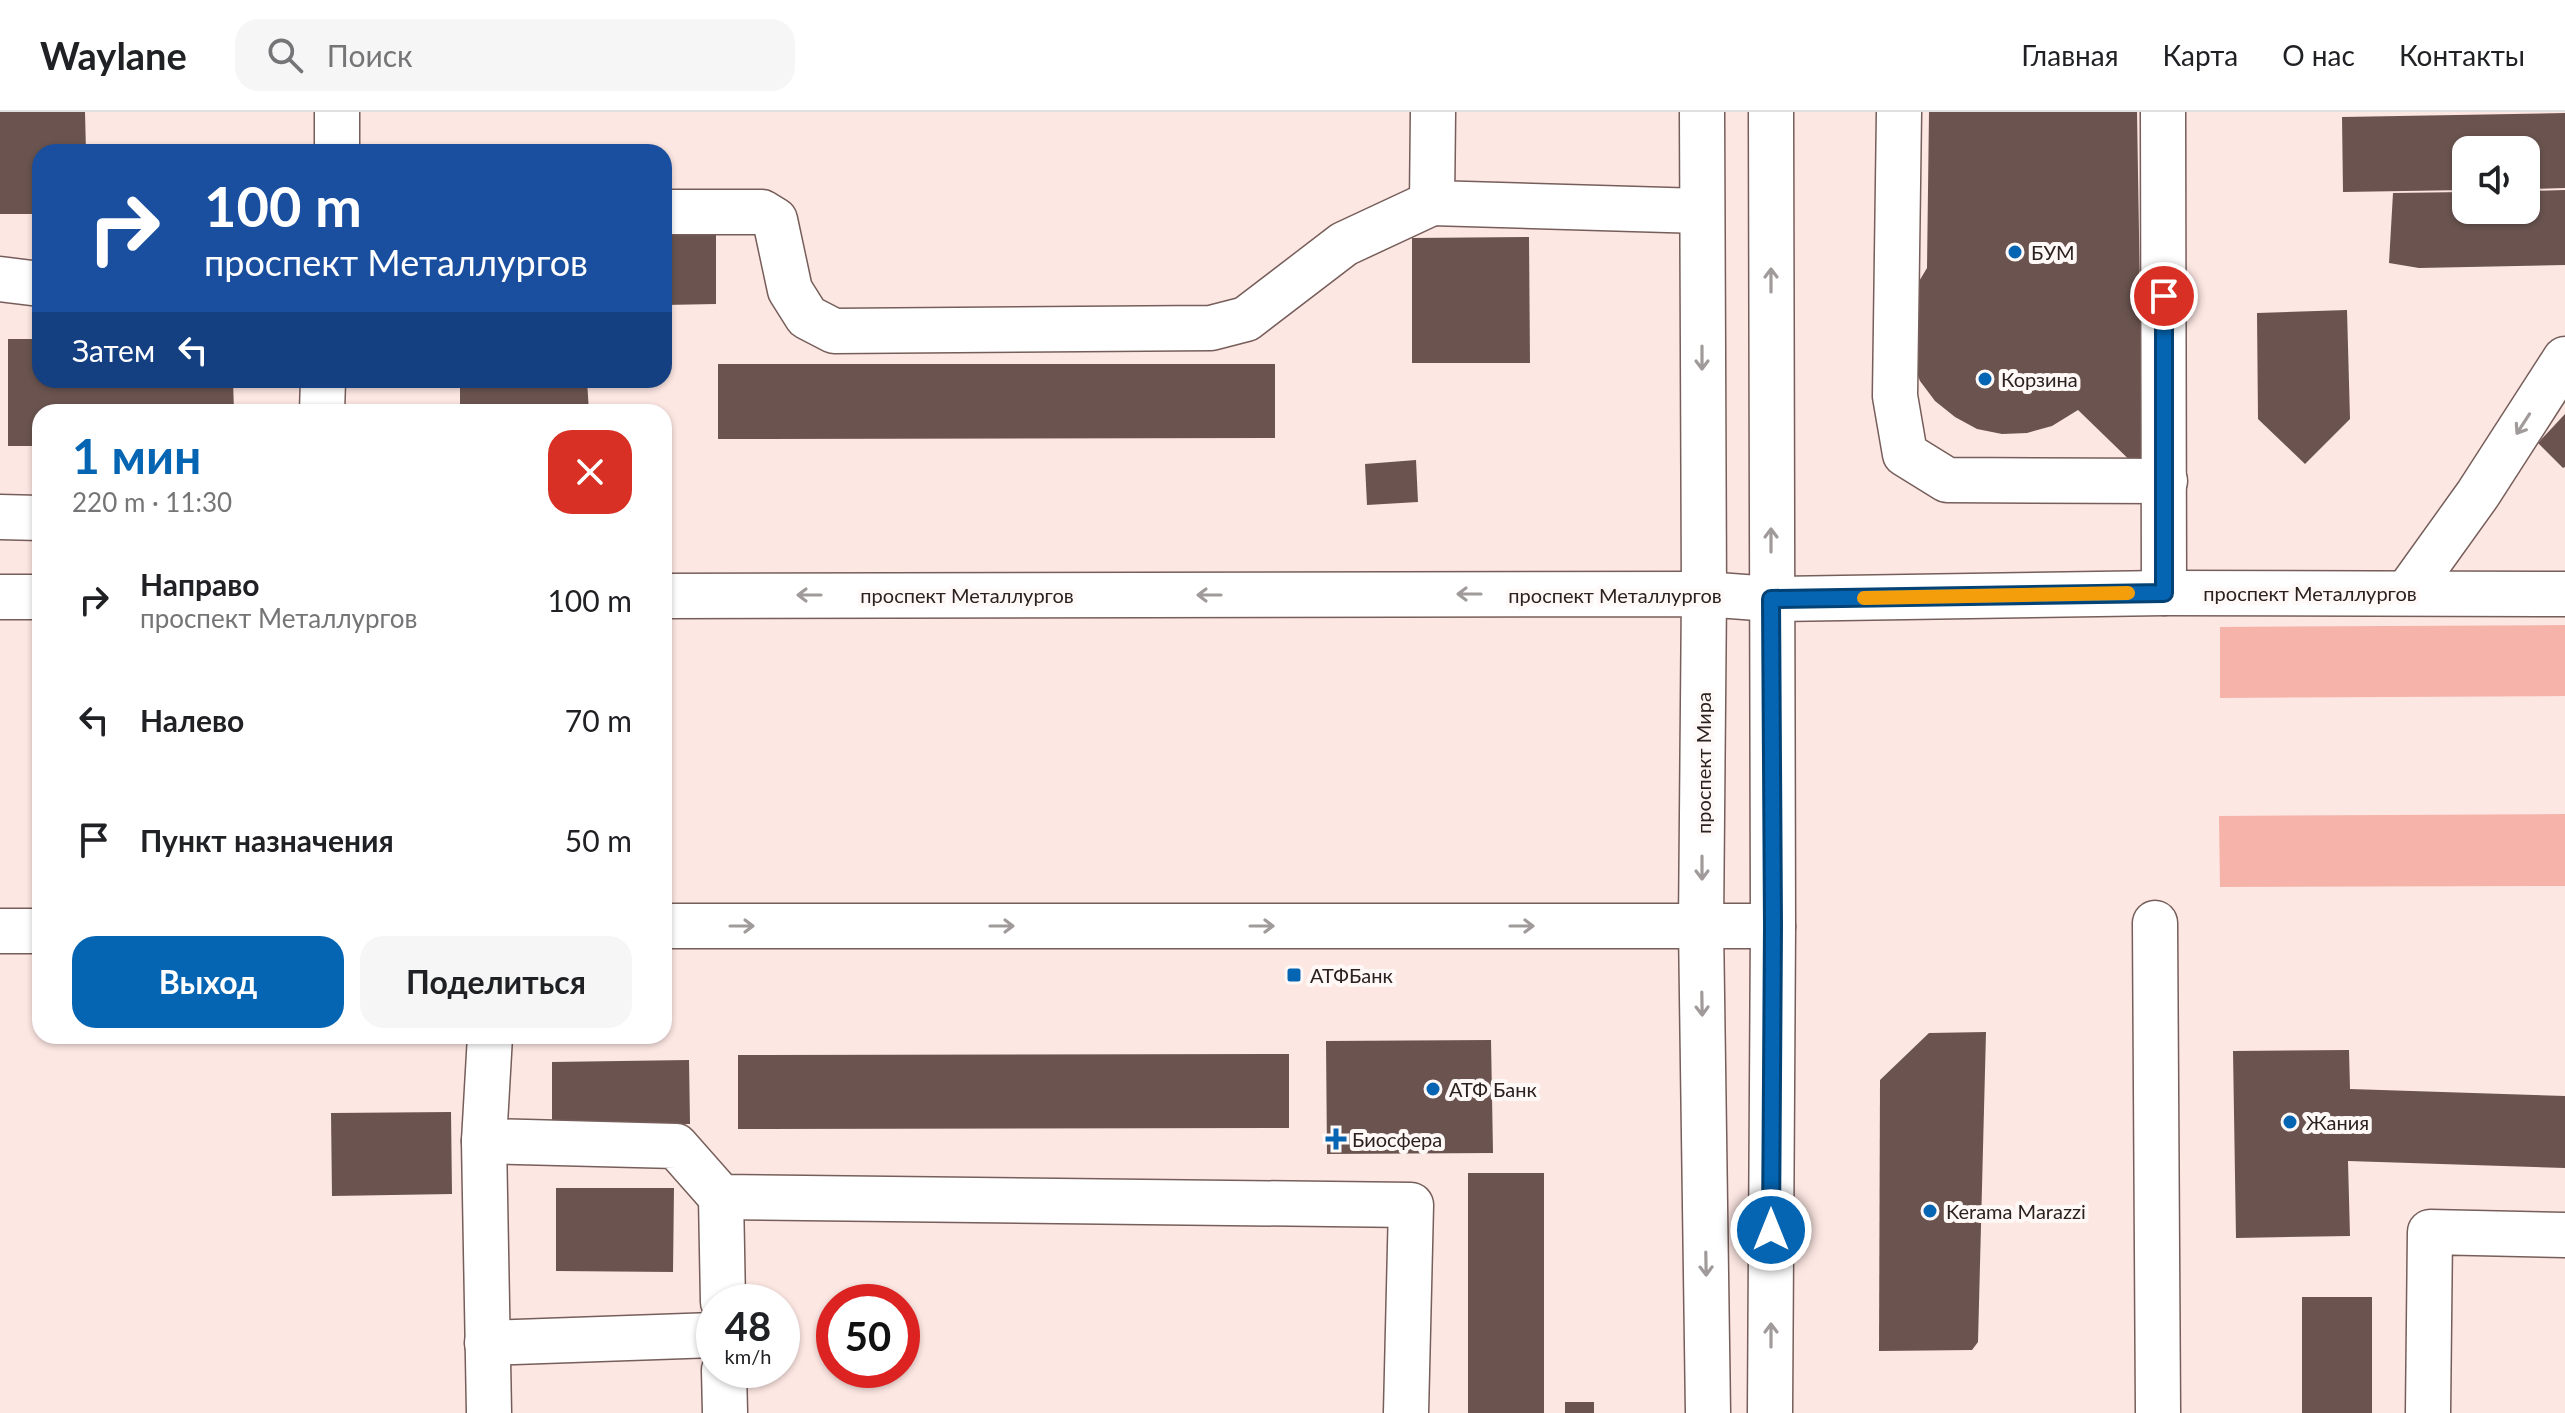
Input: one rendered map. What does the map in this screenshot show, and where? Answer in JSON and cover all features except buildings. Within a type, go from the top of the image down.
[{"type":"main road","points":[[337,112],[337,144]]},
{"type":"main road","points":[[1432,203],[1433,112]]},
{"type":"main road","name":"проспект Мира","points":[[1702,112],[1704,594],[1701,926],[1708,1413]]},
{"type":"main road","points":[[1770,1413],[1773,926],[1771,112]]},
{"type":"main road","points":[[1899,112],[1895,396],[1905,454],[1947,480],[2165,481]]},
{"type":"main road","points":[[2163,112],[2164,593]]},
{"type":"main road","points":[[672,212],[762,212],[775,220],[790,290],[807,317],[834,331],[891,328],[1211,328],[1246,319],[1344,244],[1432,203],[1701,211]]},
{"type":"main road","points":[[0,279],[32,283]]},
{"type":"main road","points":[[2407,593],[2478,494],[2565,359]]},
{"type":"main road","points":[[0,517],[32,518]]},
{"type":"main road","name":"проспект Металлургов","points":[[672,596],[1704,594],[1771,599],[2164,593],[2565,594]]},
{"type":"main road","points":[[0,597],[32,597]]},
{"type":"main road","points":[[2155,923],[2158,1413]]},
{"type":"main road","points":[[672,926],[1773,926]]},
{"type":"main road","points":[[0,931],[32,931]]},
{"type":"main road","points":[[489,1413],[484,1141],[490,1044]]},
{"type":"main road","points":[[484,1141],[676,1146],[721,1197],[723,1284]]},
{"type":"main road","points":[[721,1197],[1411,1205],[1406,1413]]},
{"type":"main road","points":[[2428,1413],[2430,1232],[2565,1235]]},
{"type":"main road","points":[[487,1343],[696,1336]]},
{"type":"main road","points":[[724,1388],[725,1413]]},
{"type":"shaded area","points":[[2565,625],[2565,696],[2220,698],[2220,627]]},
{"type":"shaded area","points":[[2565,814],[2565,886],[2220,887],[2219,816]]},
{"type":"slow traffic","points":[[1864,598],[2128,593]]},
{"type":"place","name":"БУМ","points":[[2015,252]]},
{"type":"place","name":"Корзина","points":[[1985,379]]},
{"type":"place","name":"АТФБанк","points":[[1294,975]]},
{"type":"place","name":"АТФ Банк","points":[[1433,1089]]},
{"type":"place","name":"Жания","points":[[2290,1122]]},
{"type":"place","name":"Биосфера","points":[[1336,1139]]},
{"type":"place","name":"Kerama Marazzi","points":[[1930,1211]]},
{"type":"route","points":[[1771,1230],[1771,599],[2164,593],[2164,296]]}]
